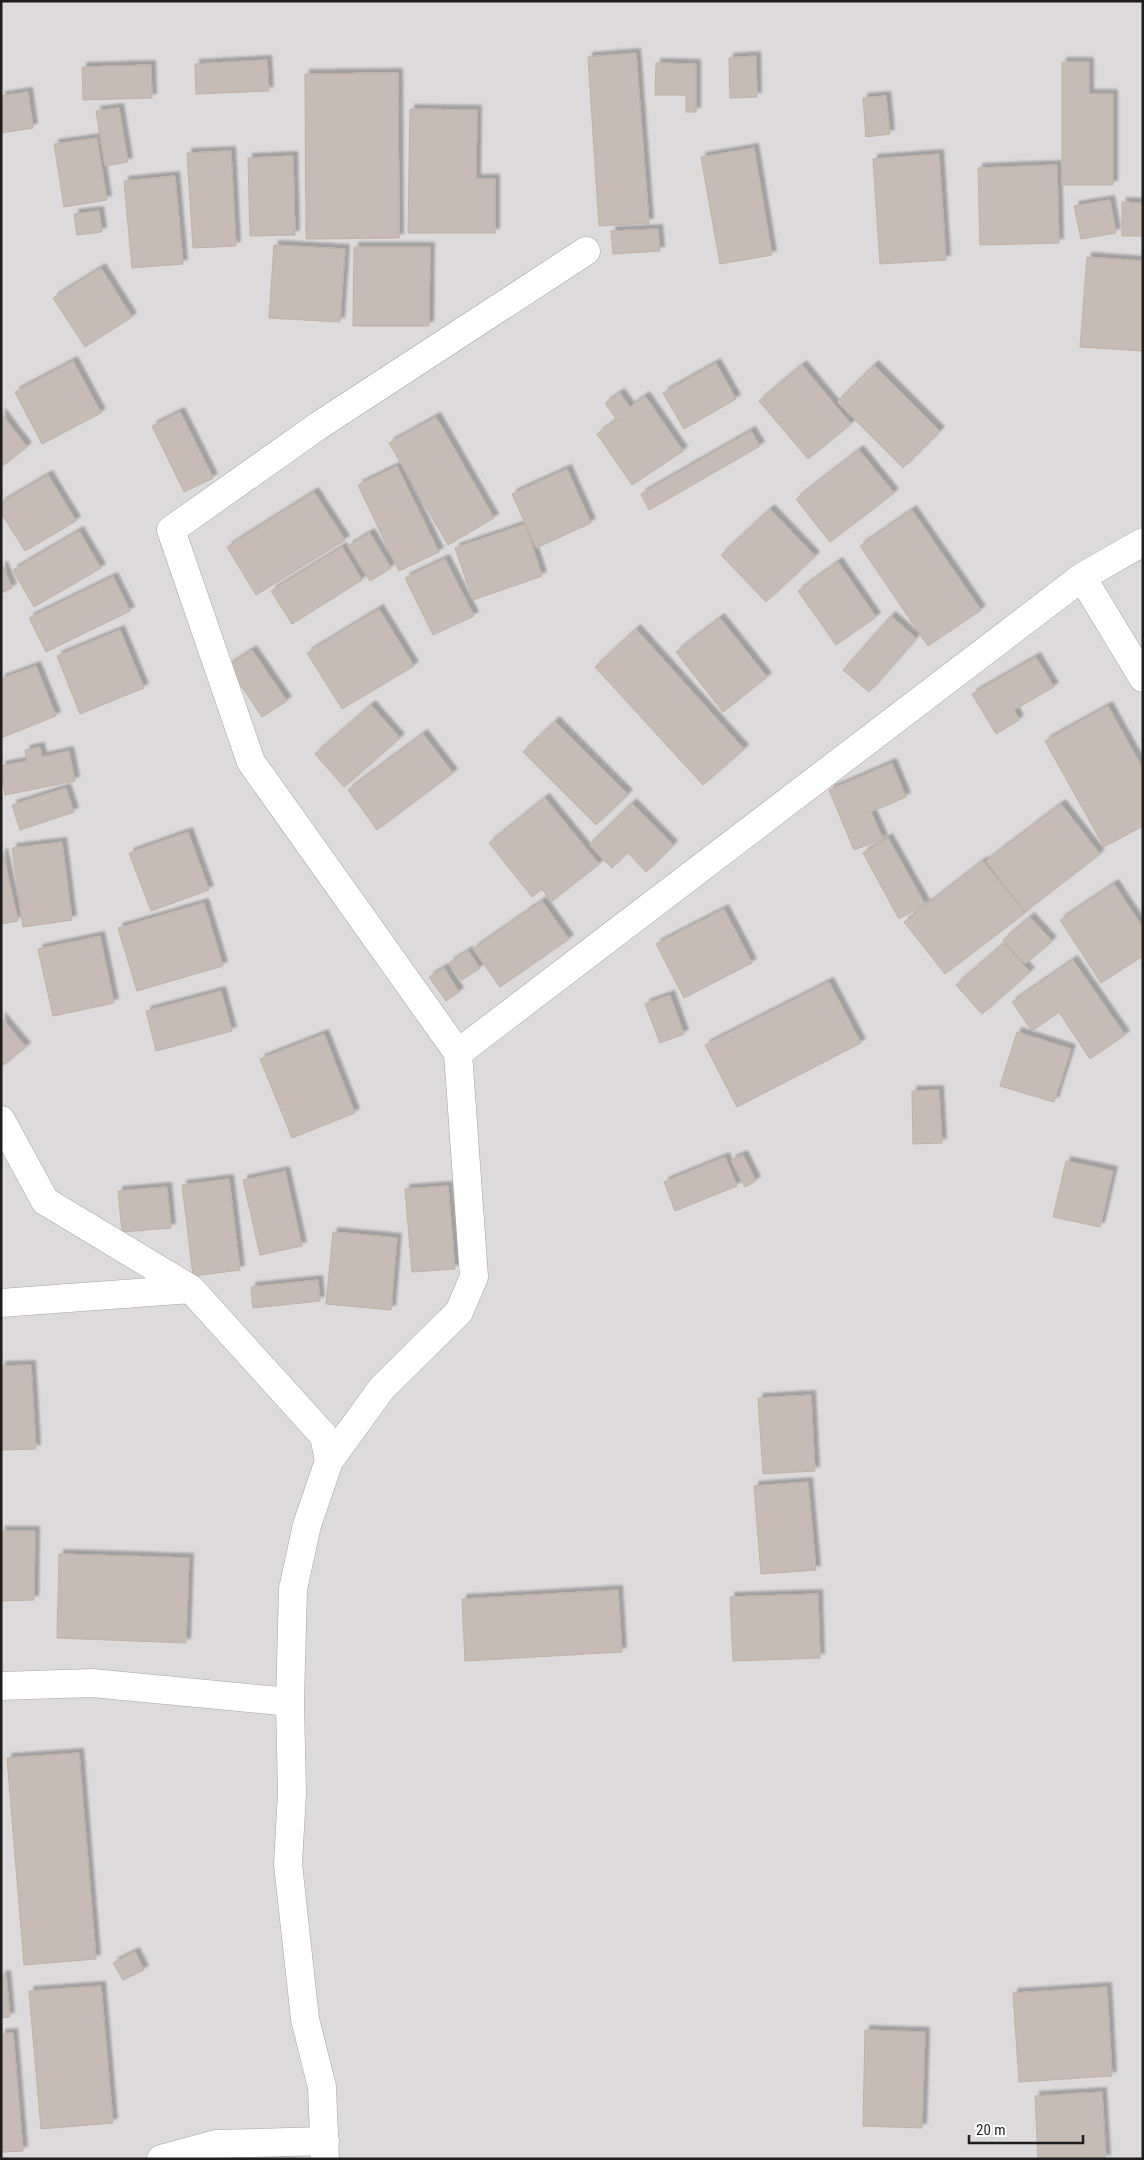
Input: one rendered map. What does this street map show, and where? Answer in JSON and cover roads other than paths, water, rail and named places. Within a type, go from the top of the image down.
[{"type":"street","points":[[161,2159],[216,2144],[325,2150],[322,2087],[305,2019],[288,1864],[292,1793],[290,1702],[293,1589],[307,1525],[329,1461],[382,1388],[458,1312],[474,1277],[458,1053],[251,762],[171,530],[318,426],[586,252]]},
{"type":"street","points":[[458,1053],[1082,577],[1143,542]]},
{"type":"street","points":[[1082,577],[1143,678]]},
{"type":"street","points":[[1,1120],[45,1202],[191,1289],[324,1436],[329,1461]]},
{"type":"street","points":[[1,1303],[191,1289]]},
{"type":"street","points":[[1,1686],[92,1683],[290,1702]]}]
